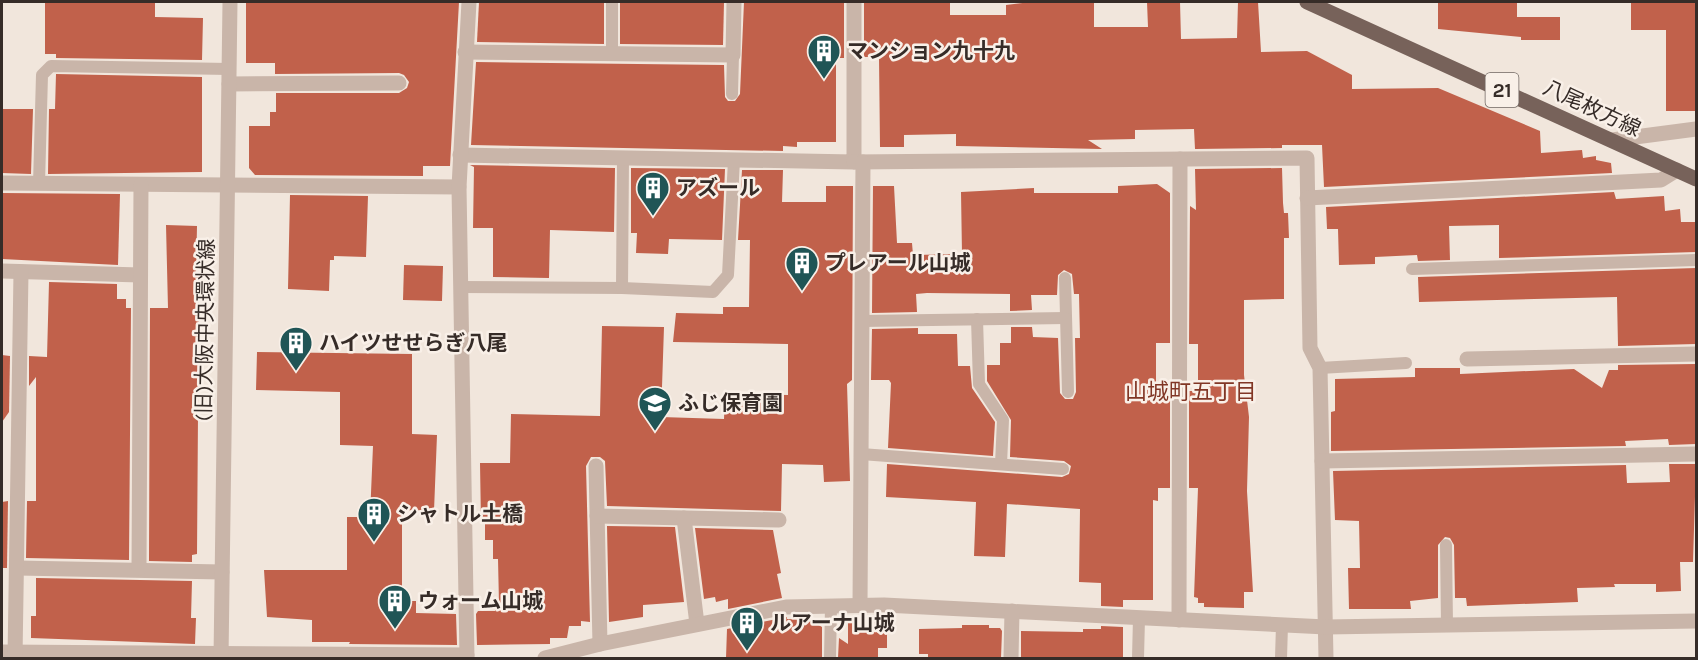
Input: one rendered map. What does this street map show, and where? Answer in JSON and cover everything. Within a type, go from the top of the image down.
[{"type":"main road","name":"八尾枚方線","points":[[1307,2],[1696,179]]},
{"type":"street","name":"(旧)大阪中央環状線","points":[[220,656],[230,2]]},
{"type":"street","points":[[21,272],[18,568],[11,655],[467,657],[459,187],[469,2]]},
{"type":"street","points":[[465,52],[733,55],[734,2]]},
{"type":"street","points":[[854,2],[862,321],[860,605]]},
{"type":"street","points":[[229,76],[399,82]]},
{"type":"street","points":[[1612,140],[1696,129]]},
{"type":"street","points":[[460,155],[858,162],[1306,158],[1310,348],[1320,368],[1326,658]]},
{"type":"street","points":[[1179,620],[1180,159]]},
{"type":"street","points":[[1307,198],[1661,180],[1677,170]]},
{"type":"street","points":[[2,183],[459,187]]},
{"type":"street","points":[[139,568],[141,184]]},
{"type":"street","points":[[2,271],[140,275]]},
{"type":"street","points":[[1467,359],[1696,354]]},
{"type":"street","points":[[1322,461],[1696,454]]},
{"type":"street","points":[[596,466],[600,644]]},
{"type":"street","points":[[597,516],[779,520]]},
{"type":"street","points":[[684,518],[697,624]]},
{"type":"street","points":[[18,568],[139,568],[222,572]]},
{"type":"street","points":[[545,658],[600,644],[786,607],[860,605],[1326,627],[1696,621]]},
{"type":"street","points":[[1011,658],[1012,611]]},
{"type":"lane","points":[[612,2],[612,53]]},
{"type":"lane","points":[[732,94],[733,55]]},
{"type":"lane","points":[[39,184],[42,75],[51,66],[229,76]]},
{"type":"lane","points":[[622,288],[623,158]]},
{"type":"lane","points":[[460,287],[622,288],[713,292],[729,275],[735,160]]},
{"type":"lane","points":[[1412,269],[1696,260]]},
{"type":"lane","points":[[1065,278],[1068,392]]},
{"type":"lane","points":[[862,321],[1065,318]]},
{"type":"lane","points":[[977,319],[979,384],[1003,420],[1001,464]]},
{"type":"lane","points":[[1320,368],[1331,365],[1406,363]]},
{"type":"lane","points":[[861,454],[1063,469]]},
{"type":"lane","points":[[1446,545],[1447,625]]},
{"type":"lane","points":[[830,658],[831,606]]},
{"type":"lane","points":[[1138,658],[1139,618]]},
{"type":"lane","points":[[1281,658],[1282,625]]},
{"type":"building","points":[[45,2],[155,2],[155,17],[203,18],[202,60],[56,58],[56,54],[45,54]]},
{"type":"building","points":[[246,2],[459,2],[450,166],[423,166],[423,176],[255,175],[249,168],[249,126],[270,126],[270,112],[276,112],[276,93],[399,93],[407,88],[409,82],[404,75],[399,73],[275,74],[275,63],[246,63]]},
{"type":"building","points":[[479,2],[604,2],[604,44],[477,42]]},
{"type":"building","points":[[620,2],[724,2],[723,45],[620,44]]},
{"type":"building","points":[[744,2],[844,2],[844,58],[836,58],[836,142],[797,142],[797,147],[783,146],[783,151],[471,145],[476,62],[724,65],[725,97],[728,101],[735,101],[740,94]]},
{"type":"building","points":[[864,2],[950,2],[950,15],[1006,15],[1006,5],[1031,2],[1094,2],[1094,27],[1148,27],[1147,2],[1180,2],[1181,39],[1237,38],[1238,2],[1258,2],[1261,52],[1307,51],[1352,75],[1352,89],[1438,88],[1540,131],[1541,153],[1582,150],[1583,158],[1596,156],[1596,160],[1611,163],[1612,173],[1324,187],[1322,145],[1195,149],[1194,129],[1135,130],[1135,139],[1088,140],[1102,149],[956,146],[956,134],[904,135],[904,147],[880,147],[879,57],[864,57]]},
{"type":"building","points":[[1438,2],[1517,2],[1517,17],[1560,17],[1560,40],[1521,40],[1521,37],[1438,29]]},
{"type":"building","points":[[1631,2],[1696,2],[1696,111],[1666,111],[1666,30],[1631,30]]},
{"type":"building","points":[[56,74],[202,77],[202,172],[48,174],[49,109],[55,109]]},
{"type":"building","points":[[2,109],[33,109],[31,174],[2,173]]},
{"type":"building","points":[[470,165],[615,168],[614,232],[550,230],[549,278],[493,277],[493,228],[473,228],[474,167]]},
{"type":"building","points":[[631,168],[725,169],[722,240],[669,239],[668,254],[636,253],[637,233],[631,233]]},
{"type":"building","points":[[1282,168],[1284,213],[1288,213],[1289,238],[1284,238],[1284,299],[1244,300],[1244,375],[1249,417],[1247,491],[1253,592],[1244,592],[1244,608],[1204,607],[1204,603],[1198,603],[1198,598],[1194,597],[1198,488],[1189,488],[1189,391],[1198,391],[1198,344],[1189,344],[1190,206],[1196,210],[1195,169]]},
{"type":"building","points":[[742,170],[783,170],[782,202],[826,202],[826,186],[853,186],[852,380],[847,384],[850,481],[824,482],[823,465],[782,464],[781,511],[607,506],[605,461],[600,457],[591,457],[586,466],[590,622],[581,621],[581,626],[569,626],[567,638],[550,638],[550,644],[477,645],[476,614],[478,611],[495,611],[495,604],[499,604],[498,559],[493,559],[493,540],[485,540],[485,522],[481,522],[480,463],[510,463],[511,414],[600,416],[602,326],[664,327],[661,417],[724,419],[725,394],[788,395],[788,344],[673,342],[676,313],[723,314],[723,307],[749,307],[750,240],[738,240]]},
{"type":"building","points":[[1157,184],[1170,193],[1170,343],[1156,343],[1156,390],[1170,391],[1170,488],[1158,488],[1158,501],[1153,500],[1153,600],[1123,600],[1123,607],[1101,606],[1101,583],[1079,582],[1080,509],[1007,504],[1005,557],[974,556],[976,502],[886,497],[887,464],[1062,477],[1069,474],[1071,466],[1064,461],[1010,457],[1011,420],[987,381],[987,365],[1000,365],[1000,343],[1011,343],[1011,327],[1032,327],[1033,337],[1058,338],[1060,393],[1065,399],[1073,399],[1076,392],[1075,338],[1080,338],[1079,294],[1074,294],[1072,274],[1064,270],[1058,275],[1057,295],[1031,295],[1032,310],[1010,311],[1010,294],[927,293],[916,294],[917,312],[872,313],[873,186],[894,186],[897,243],[912,243],[913,255],[962,254],[961,192],[1034,188],[1034,193],[1118,193],[1118,186]]},
{"type":"building","points":[[1614,192],[1616,199],[1664,196],[1665,211],[1680,209],[1681,222],[1696,222],[1696,252],[1499,258],[1499,225],[1449,226],[1450,260],[1418,261],[1417,255],[1375,257],[1375,264],[1339,265],[1338,229],[1327,229],[1326,207]]},
{"type":"building","points":[[2,193],[120,194],[118,265],[2,259]]},
{"type":"building","points":[[290,195],[368,196],[366,257],[334,256],[334,260],[330,260],[329,291],[288,289]]},
{"type":"building","points":[[166,225],[197,226],[196,275],[199,275],[197,554],[192,555],[192,562],[149,561],[150,308],[168,308]]},
{"type":"building","points":[[404,265],[443,266],[442,301],[403,300]]},
{"type":"building","points":[[1696,268],[1696,344],[1618,346],[1617,297],[1419,302],[1418,277]]},
{"type":"building","points":[[49,282],[117,284],[117,299],[126,299],[126,308],[131,308],[129,560],[26,558],[27,501],[36,501],[36,377],[29,386],[29,356],[47,357]]},
{"type":"building","points":[[918,328],[918,334],[957,334],[958,366],[970,366],[972,388],[995,422],[993,456],[888,448],[891,383],[889,380],[871,380],[872,329]]},
{"type":"building","points":[[257,352],[412,354],[412,434],[437,435],[434,511],[402,510],[402,601],[416,601],[416,613],[456,614],[457,645],[312,642],[312,620],[267,617],[264,570],[347,570],[347,517],[370,517],[373,446],[340,445],[340,392],[256,390]]},
{"type":"building","points":[[2,355],[10,356],[9,412],[2,422]]},
{"type":"building","points":[[1696,364],[1696,444],[1669,445],[1668,439],[1625,441],[1626,446],[1331,451],[1331,412],[1335,411],[1335,379],[1415,377],[1415,368],[1460,368],[1460,374],[1574,369],[1602,388],[1609,370],[1618,370],[1618,365]]},
{"type":"building","points":[[1669,464],[1696,464],[1693,562],[1680,562],[1681,591],[1656,592],[1656,584],[1614,584],[1615,587],[1577,588],[1578,602],[1467,606],[1466,598],[1455,598],[1454,545],[1450,538],[1445,537],[1438,545],[1438,598],[1410,601],[1411,609],[1349,609],[1348,568],[1360,568],[1359,521],[1335,520],[1333,471],[1626,465],[1627,483],[1670,482]]},
{"type":"building","points":[[8,501],[7,568],[2,568],[2,502]]},
{"type":"building","points":[[607,526],[675,527],[684,602],[643,605],[643,617],[609,622]]},
{"type":"building","points":[[695,528],[773,530],[781,573],[777,574],[782,598],[728,609],[728,599],[716,602],[715,597],[704,599]]},
{"type":"building","points":[[36,578],[192,581],[191,618],[196,618],[195,644],[31,638],[31,616],[36,616]]},
{"type":"building","points":[[787,617],[787,619],[810,620],[822,627],[822,658],[726,658],[727,629]]},
{"type":"building","points":[[848,618],[879,618],[879,622],[887,622],[887,648],[878,648],[878,658],[838,658],[839,638],[848,644]]},
{"type":"building","points":[[962,625],[989,625],[989,628],[1000,628],[1002,631],[1001,658],[928,658],[928,654],[919,654],[919,629],[962,628]]},
{"type":"building","points":[[1101,626],[1123,627],[1123,658],[1021,658],[1021,631],[1083,632],[1083,629],[1101,629]]},
{"type":"place","name":"マンション九十九","points":[[824,80]]},
{"type":"place","name":"アズール","points":[[653,217]]},
{"type":"place","name":"プレアール山城","points":[[802,292]]},
{"type":"place","name":"ハイツせせらぎ八尾","points":[[296,372]]},
{"type":"place","name":"ふじ保育園","points":[[655,432]]},
{"type":"place","name":"シャトル土橋","points":[[374,543]]},
{"type":"place","name":"ウォーム山城","points":[[395,630]]},
{"type":"place","name":"ルアーナ山城","points":[[747,652]]},
{"type":"district","name":"山城町五丁目","points":[[1191,391]]}]
